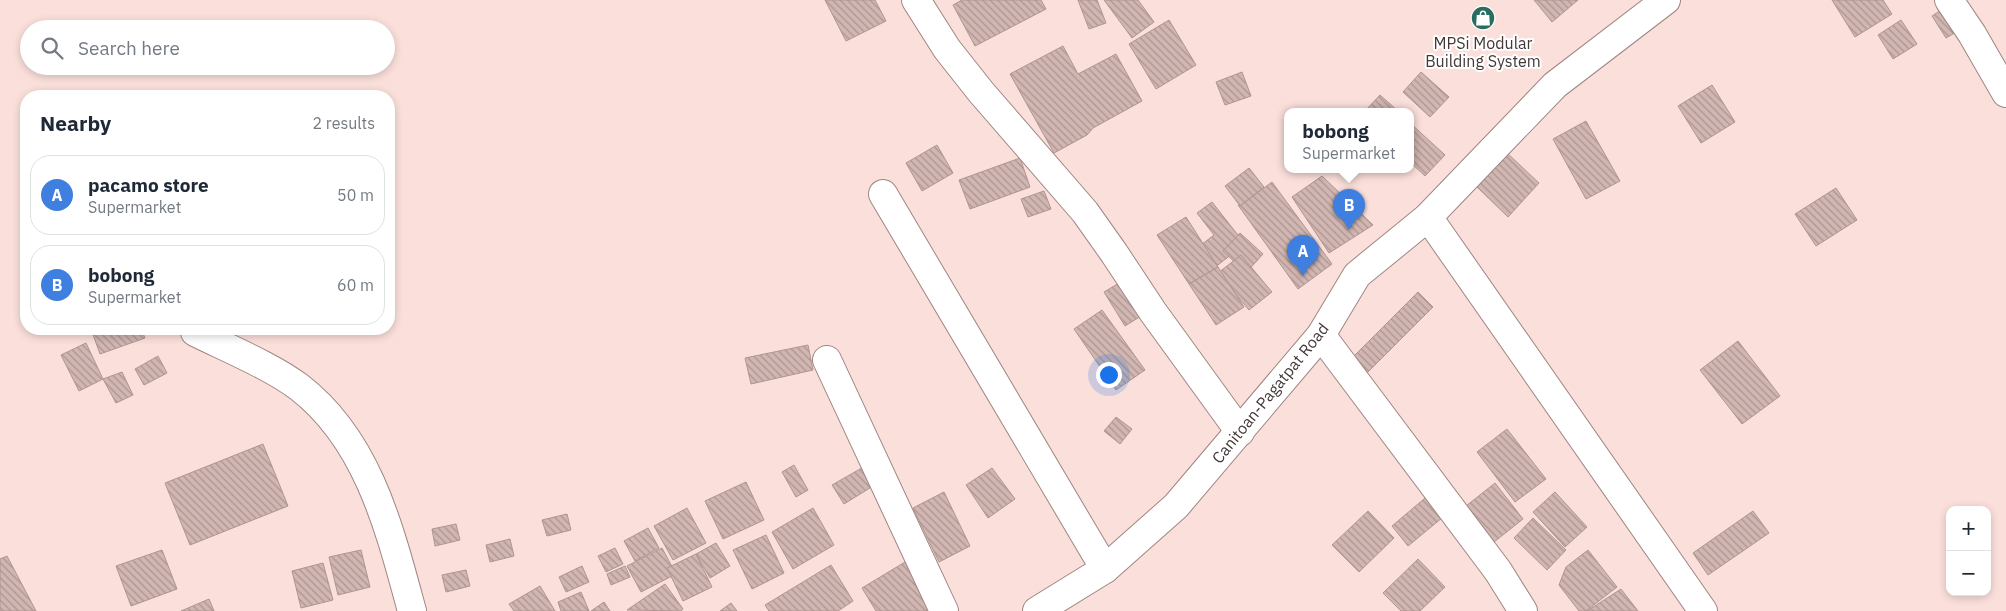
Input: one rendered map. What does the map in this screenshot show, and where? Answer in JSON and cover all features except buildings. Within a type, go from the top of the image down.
[{"type":"street","points":[[916,0],[947,49],[981,92],[1085,212],[1153,312],[1240,432]]},
{"type":"street","points":[[1949,0],[1972,34],[2006,94]]},
{"type":"street","name":"Canitoan-Pagatpat Road","points":[[1037,611],[1105,569],[1176,506],[1321,335],[1357,275],[1428,217],[1555,85],[1663,1]]},
{"type":"street","points":[[883,194],[1105,569]]},
{"type":"street","points":[[1428,217],[1703,611]]},
{"type":"street","points":[[201,335],[282,376],[299,387],[322,407],[344,435],[381,505],[412,611]]},
{"type":"street","points":[[1321,335],[1498,571],[1523,611]]},
{"type":"street","points":[[827,360],[944,611]]},
{"type":"place","name":"MPSi Modular Building System","points":[[1483,18]]},
{"type":"place","name":"bobong","points":[[1349,230]]},
{"type":"place","name":"pacamo store","points":[[1303,276]]}]
